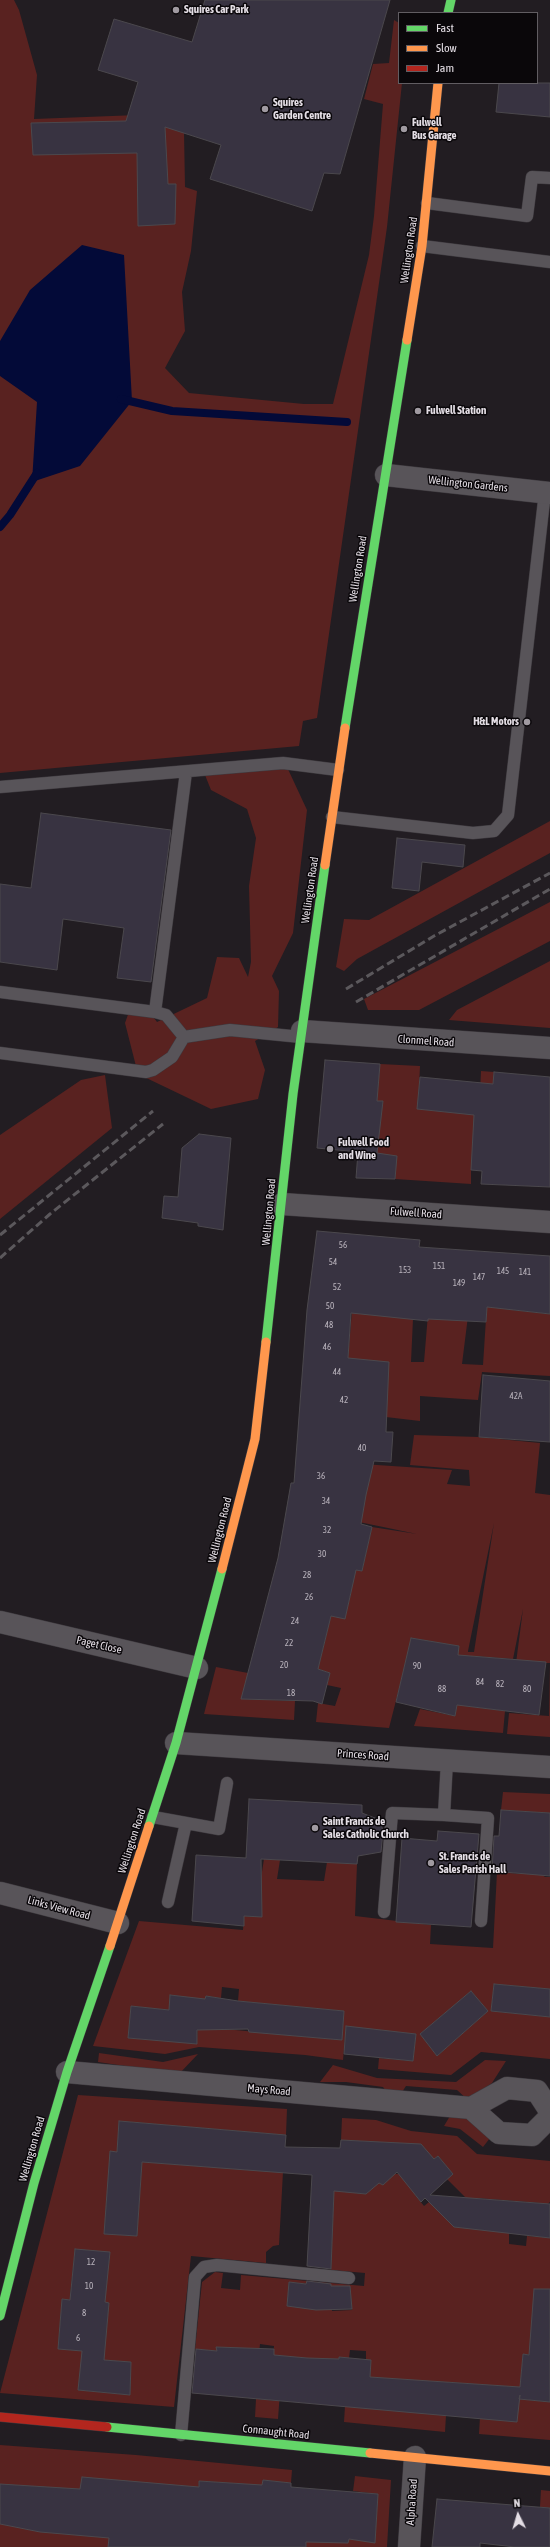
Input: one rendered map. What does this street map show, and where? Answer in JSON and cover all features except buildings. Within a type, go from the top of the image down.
[{"type":"main road","points":[[448,12],[451,0]]},
{"type":"main road","name":"Wellington Road","points":[[0,2316],[34,2183],[67,2072],[118,1923],[176,1743],[197,1668],[255,1439],[282,1204],[288,1130],[338,770],[422,246],[438,84]]},
{"type":"main road","name":"Connaught Road","points":[[0,2417],[550,2471]]},
{"type":"street","name":"Wellington Gardens","points":[[386,475],[547,493]]},
{"type":"street","name":"Clonmel Road","points":[[301,1034],[550,1048]]},
{"type":"street","name":"Fulwell Road","points":[[282,1204],[550,1222]]},
{"type":"street","name":"Paget Close","points":[[0,1622],[197,1668]]},
{"type":"street","name":"Princes Road","points":[[176,1743],[550,1767]]},
{"type":"street","name":"Links View Road","points":[[0,1893],[118,1923]]},
{"type":"street","name":"Mays Road","points":[[67,2072],[471,2108]]},
{"type":"street","points":[[550,2111],[537,2091],[507,2088],[471,2108],[499,2133],[532,2135],[550,2117]]},
{"type":"street","name":"Alpha Road","points":[[409,2547],[415,2457]]},
{"type":"lane","points":[[427,203],[527,216],[532,177],[550,178]]},
{"type":"lane","points":[[422,246],[550,262]]},
{"type":"lane","points":[[332,817],[473,833],[494,831],[508,815],[526,653],[547,493]]},
{"type":"lane","points":[[0,787],[283,763],[338,770]]},
{"type":"lane","points":[[155,1012],[186,772]]},
{"type":"lane","points":[[0,992],[155,1012],[166,1015],[184,1037]]},
{"type":"lane","points":[[184,1037],[230,1030],[301,1034]]},
{"type":"lane","points":[[0,1053],[146,1072],[153,1070],[172,1057],[184,1037]]},
{"type":"lane","points":[[444,1815],[447,1761]]},
{"type":"lane","points":[[153,1817],[219,1829],[227,1783]]},
{"type":"lane","points":[[384,1912],[392,1813],[488,1818],[481,1921]]},
{"type":"lane","points":[[168,1902],[186,1823]]},
{"type":"lane","points":[[181,2435],[195,2277],[204,2267],[217,2266],[349,2278]]},
{"type":"shaded area","points":[[0,0],[14,0],[19,10],[37,75],[34,119],[164,114],[184,132],[185,187],[197,191],[191,251],[182,292],[185,331],[165,368],[189,393],[304,404],[333,404],[369,255],[374,216],[383,104],[364,99],[373,64],[389,63],[394,20],[398,22],[398,84],[402,84],[387,227],[317,718],[303,721],[299,746],[0,773]]},
{"type":"shaded area","points":[[82,245],[124,255],[132,401],[80,466],[32,482],[37,402],[0,376],[0,341],[30,290]]},
{"type":"shaded area","points":[[287,767],[307,810],[293,933],[272,976],[279,991],[278,1027],[255,1041],[265,1070],[258,1099],[211,1109],[138,1074],[125,1023],[130,1009],[146,1007],[157,1022],[207,998],[217,957],[239,958],[248,977],[251,962],[249,886],[256,838],[247,809],[211,790],[205,775]]},
{"type":"shaded area","points":[[550,821],[550,853],[357,959],[344,971],[336,967],[344,919],[369,920]]},
{"type":"shaded area","points":[[550,902],[550,941],[419,1010],[368,1010],[364,999]]},
{"type":"shaded area","points":[[550,961],[550,1028],[449,1020],[457,1010]]},
{"type":"shaded area","points":[[380,1064],[420,1066],[418,1109],[450,1112],[479,1114],[481,1071],[494,1072],[492,1095],[526,1149],[471,1170],[471,1184],[395,1179],[396,1166],[376,1166],[378,1138],[357,1124],[319,1121],[320,1118],[380,1124],[383,1101],[377,1101]]},
{"type":"shaded area","points":[[105,1075],[112,1128],[0,1219],[0,1135],[81,1080]]},
{"type":"shaded area","points":[[515,1288],[513,1310],[549,1314],[550,1307],[550,1376],[482,1372],[478,1400],[420,1396],[420,1421],[386,1417],[348,1358],[353,1299],[413,1319],[411,1362],[424,1362],[428,1314],[468,1316],[462,1364],[483,1365],[487,1303]]},
{"type":"shaded area","points":[[414,1435],[479,1437],[540,1443],[535,1493],[550,1495],[550,1663],[516,1663],[523,1609],[513,1659],[473,1656],[467,1706],[505,1711],[503,1733],[414,1726],[420,1709],[455,1716],[464,1670],[455,1668],[459,1646],[412,1638],[389,1728],[316,1722],[318,1703],[335,1706],[341,1688],[327,1685],[330,1673],[318,1669],[331,1616],[345,1618],[351,1593],[341,1568],[362,1571],[372,1527],[417,1534],[359,1522],[332,1462],[452,1470],[447,1484],[470,1486],[469,1470],[410,1465]],"holes":[[[494,1523],[474,1652],[468,1651]]]},
{"type":"shaded area","points":[[550,1663],[550,1737],[507,1734],[509,1713],[549,1716]]},
{"type":"shaded area","points":[[216,1667],[248,1673],[242,1699],[295,1701],[294,1720],[204,1714]]},
{"type":"shaded area","points":[[503,1792],[550,1794],[550,1813],[501,1810]]},
{"type":"shaded area","points":[[523,1857],[545,1877],[550,1877],[550,1989],[494,1984],[491,2011],[550,2017],[550,2059],[481,2052],[451,2075],[378,2069],[379,2058],[413,2061],[416,2034],[346,2027],[343,2060],[305,2055],[199,2047],[165,2054],[93,2046],[139,1921],[243,1930],[244,1916],[262,1917],[261,1878],[264,1859],[280,1860],[277,1879],[324,1881],[327,1862],[357,1864],[355,1916],[431,1925],[430,1944],[493,1948],[497,1872],[521,1874]],"holes":[[[222,1987],[239,1989],[238,2001],[344,2011],[342,2040],[203,2027],[206,1996],[221,1998]],[[471,1991],[488,2011],[437,2056],[420,2034]],[[170,1995],[185,1997],[184,2012],[198,2014],[197,2044],[152,2037],[151,2040],[128,2038],[131,2006],[169,2010]]]},
{"type":"shaded area","points":[[99,2053],[163,2062],[198,2054],[179,2074],[98,2062]]},
{"type":"shaded area","points":[[485,2060],[506,2061],[492,2083],[468,2100],[457,2090],[406,2086],[400,2095],[388,2094],[383,2087],[346,2082],[320,2082],[333,2065],[377,2078],[456,2082]]},
{"type":"shaded area","points":[[78,2095],[287,2109],[286,2135],[119,2121],[117,2152],[110,2152],[104,2234],[137,2236],[142,2162],[283,2172],[279,2245],[273,2246],[266,2252],[266,2263],[191,2256],[174,2407],[0,2393]],"holes":[[[75,2249],[110,2253],[105,2299],[70,2295]],[[62,2299],[109,2303],[107,2326],[97,2326],[95,2352],[58,2349]],[[82,2359],[131,2362],[130,2395],[78,2390]]]},
{"type":"shaded area","points":[[450,2116],[468,2119],[490,2138],[483,2147],[460,2129],[444,2126]]},
{"type":"shaded area","points":[[342,2118],[376,2120],[411,2131],[457,2136],[477,2154],[550,2161],[550,2202],[544,2207],[550,2215],[550,2356],[523,2354],[520,2388],[448,2382],[445,2432],[344,2422],[345,2406],[368,2407],[371,2361],[366,2360],[366,2351],[350,2350],[349,2358],[339,2357],[338,2369],[282,2364],[278,2419],[255,2417],[256,2399],[279,2401],[282,2359],[273,2358],[274,2346],[260,2344],[258,2361],[237,2348],[217,2347],[217,2351],[195,2349],[202,2282],[215,2272],[223,2273],[221,2288],[240,2290],[241,2275],[364,2286],[365,2273],[331,2270],[334,2187],[352,2189],[356,2193],[366,2194],[372,2189],[372,2179],[383,2185],[389,2179],[390,2173],[405,2175],[408,2144],[341,2140]],"holes":[[[438,2156],[453,2174],[447,2179],[473,2205],[453,2226],[429,2202],[424,2206],[415,2195],[434,2159]],[[477,2198],[540,2203],[542,2237],[527,2236],[526,2246],[509,2244],[509,2232],[475,2229]],[[289,2282],[310,2284],[309,2307],[287,2306]],[[350,2286],[352,2310],[332,2311],[330,2287]]]},
{"type":"shaded area","points":[[519,2399],[550,2402],[550,2440],[479,2434],[480,2417]]},
{"type":"shaded area","points":[[0,2445],[136,2455],[292,2470],[291,2483],[263,2480],[260,2506],[240,2547],[245,2484],[199,2481],[195,2538],[108,2547],[0,2547]]},
{"type":"shaded area","points":[[355,2476],[391,2480],[387,2547],[306,2547],[307,2534],[348,2543],[349,2539],[375,2542],[378,2494],[353,2491]]},
{"type":"shaded area","points":[[541,2490],[550,2491],[550,2508],[540,2507]]},
{"type":"waterway","points":[[121,399],[172,411],[347,422]]},
{"type":"waterway","points":[[0,527],[10,515],[37,473]]},
{"type":"railway","points":[[346,989],[434,936],[550,873]]},
{"type":"railway","points":[[356,1002],[550,889]]},
{"type":"railway","points":[[0,1235],[153,1111]]},
{"type":"railway","points":[[0,1258],[50,1214],[163,1124]]},
{"type":"traffic: fast","points":[[448,12],[451,0]]},
{"type":"traffic: fast","points":[[345,728],[407,340]]},
{"type":"traffic: fast","points":[[266,1342],[293,1094],[325,865]]},
{"type":"traffic: fast","points":[[149,1826],[176,1743],[222,1569]]},
{"type":"traffic: fast","points":[[0,2316],[34,2183],[67,2072],[110,1946]]},
{"type":"traffic: fast","points":[[107,2427],[370,2453]]},
{"type":"traffic: slow","points":[[407,340],[422,246],[438,84]]},
{"type":"traffic: slow","points":[[325,865],[345,728]]},
{"type":"traffic: slow","points":[[222,1569],[255,1439],[266,1342]]},
{"type":"traffic: slow","points":[[110,1946],[149,1826]]},
{"type":"traffic: slow","points":[[370,2453],[550,2471]]},
{"type":"traffic: jam","points":[[0,2417],[107,2427]]},
{"type":"place","name":"Squires Car Park","points":[[176,10]]},
{"type":"place","name":"Squires Garden Centre","points":[[265,109]]},
{"type":"place","name":"Fulwell Bus Garage","points":[[404,129]]},
{"type":"place","name":"Fulwell Station","points":[[418,411]]},
{"type":"place","name":"H&L Motors","points":[[527,722]]},
{"type":"place","name":"Fulwell Food and Wine","points":[[330,1149]]},
{"type":"place","name":"Saint Francis de Sales Catholic Church","points":[[315,1828]]},
{"type":"place","name":"St. Francis de Sales Parish Hall","points":[[431,1863]]}]
